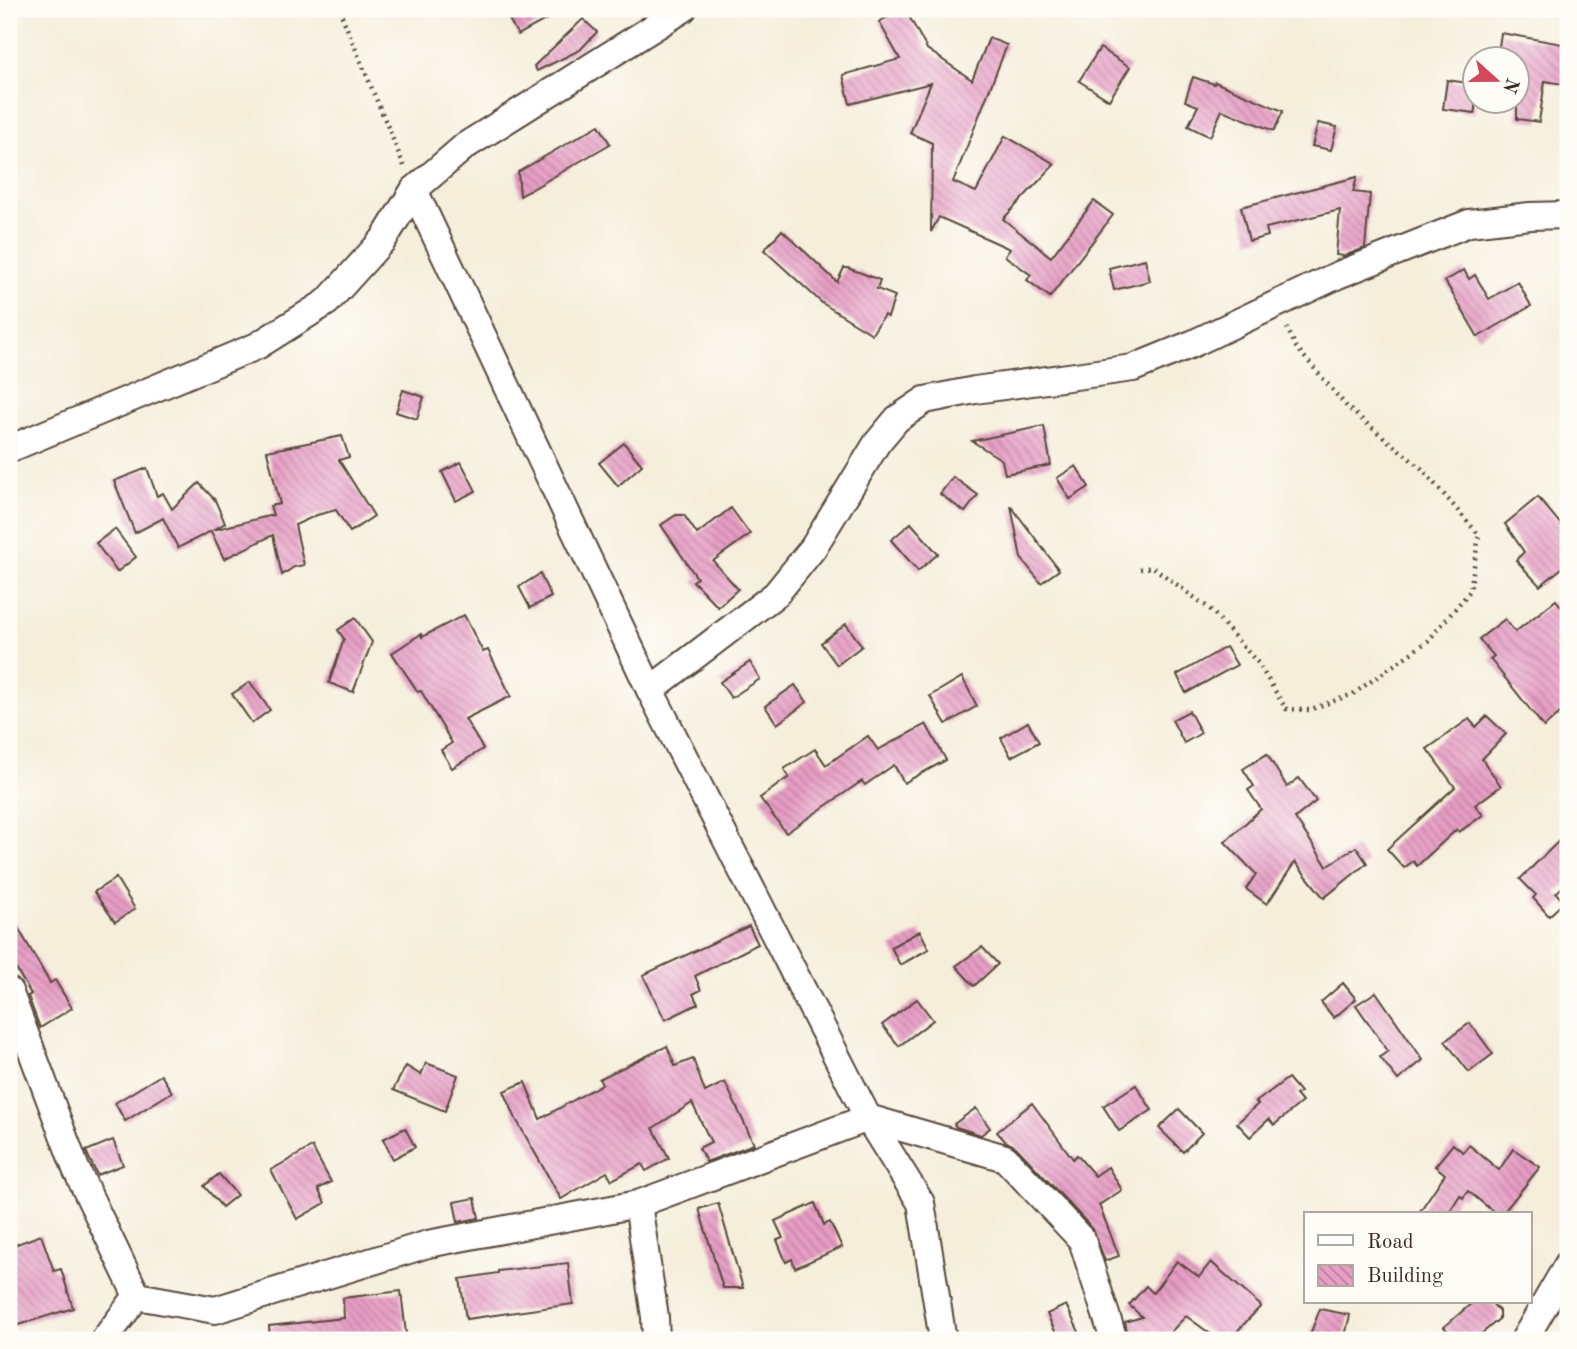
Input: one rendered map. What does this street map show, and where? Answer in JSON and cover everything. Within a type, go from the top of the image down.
[{"type":"street","points":[[9,449],[257,346],[327,302],[383,240],[414,190],[465,146],[683,9]]},
{"type":"street","points":[[414,190],[650,690],[868,1118],[921,1203],[943,1340]]},
{"type":"street","points":[[650,690],[776,594],[813,548],[877,443],[897,419],[925,400],[975,390],[1133,368],[1192,344],[1338,275],[1469,223],[1568,215]]},
{"type":"street","points":[[9,991],[76,1169],[137,1296]]},
{"type":"street","points":[[137,1296],[215,1310],[428,1244],[638,1204],[868,1118],[1005,1158],[1082,1240],[1114,1340]]},
{"type":"street","points":[[638,1204],[656,1340]]},
{"type":"street","points":[[1524,1340],[1568,1264]]},
{"type":"street","points":[[104,1340],[137,1296]]},
{"type":"path","points":[[339,9],[414,190]]},
{"type":"path","points":[[1140,569],[1153,568],[1210,609],[1258,663],[1286,709],[1309,710],[1353,694],[1428,641],[1470,591],[1479,535],[1421,468],[1348,408],[1296,347],[1276,305]]},
{"type":"building","points":[[503,9],[565,9],[518,35]]},
{"type":"building","points":[[905,9],[927,49],[972,80],[989,38],[1007,45],[953,182],[976,192],[1005,136],[1055,164],[1003,219],[1051,257],[1094,201],[1113,215],[1050,297],[1027,280],[1031,275],[1005,256],[1010,249],[939,217],[931,232],[932,143],[910,133],[931,83],[850,104],[843,75],[900,59],[879,22]]},
{"type":"building","points":[[583,19],[597,32],[580,50],[537,71],[534,66]]},
{"type":"building","points":[[1501,33],[1568,45],[1568,85],[1545,81],[1539,122],[1517,119],[1517,116],[1532,116],[1532,46],[1499,46]]},
{"type":"building","points":[[1100,48],[1130,67],[1109,100],[1079,81]]},
{"type":"building","points":[[1193,77],[1214,84],[1215,82],[1283,111],[1274,131],[1222,110],[1210,137],[1188,126],[1198,106],[1185,101]]},
{"type":"building","points":[[1447,80],[1462,82],[1462,111],[1443,109]]},
{"type":"building","points":[[1318,123],[1337,127],[1331,150],[1312,146]]},
{"type":"building","points":[[599,125],[610,144],[520,196],[518,172]]},
{"type":"building","points":[[1357,177],[1353,192],[1370,194],[1365,248],[1344,256],[1336,255],[1340,210],[1266,228],[1268,236],[1249,241],[1241,207]]},
{"type":"building","points":[[782,230],[837,282],[844,268],[848,268],[880,280],[877,289],[895,296],[888,317],[884,315],[872,334],[822,303],[764,250]]},
{"type":"building","points":[[1145,259],[1150,281],[1114,290],[1109,268]]},
{"type":"building","points":[[1464,270],[1469,279],[1475,275],[1489,299],[1518,282],[1531,306],[1478,337],[1445,281]]},
{"type":"building","points":[[403,390],[424,397],[417,419],[396,412]]},
{"type":"building","points":[[1044,426],[1051,465],[1005,474],[1002,460],[972,441]]},
{"type":"building","points":[[342,436],[349,457],[339,460],[374,516],[350,532],[336,510],[295,525],[304,565],[294,567],[282,575],[273,535],[224,559],[211,531],[178,548],[163,518],[135,533],[114,481],[147,468],[157,496],[163,493],[172,509],[199,483],[215,500],[225,523],[213,530],[273,515],[270,506],[280,504],[267,451]]},
{"type":"building","points":[[624,443],[642,465],[618,486],[599,463]]},
{"type":"building","points":[[461,462],[476,491],[456,501],[442,472]]},
{"type":"building","points":[[1076,466],[1089,487],[1070,499],[1057,478]]},
{"type":"building","points":[[953,477],[978,495],[965,512],[940,494]]},
{"type":"building","points":[[1538,497],[1568,533],[1568,563],[1540,586],[1516,560],[1524,552],[1505,524]]},
{"type":"building","points":[[1011,506],[1059,570],[1041,583],[1021,558]]},
{"type":"building","points":[[731,508],[750,534],[713,561],[738,589],[718,607],[693,581],[697,578],[661,525],[676,515],[684,515],[697,534]]},
{"type":"building","points":[[911,523],[938,554],[918,571],[891,540]]},
{"type":"building","points":[[115,529],[136,557],[117,572],[96,543]]},
{"type":"building","points":[[540,574],[551,597],[530,608],[519,587]]},
{"type":"building","points":[[1556,600],[1568,615],[1568,706],[1544,727],[1490,659],[1494,656],[1479,639],[1505,619],[1515,632]]},
{"type":"building","points":[[464,615],[483,652],[488,650],[511,696],[465,719],[483,749],[452,768],[441,750],[452,743],[421,691],[418,692],[392,653],[421,634],[422,637]]},
{"type":"building","points":[[355,618],[372,642],[353,692],[329,683],[344,639],[338,630]]},
{"type":"building","points":[[846,624],[862,646],[837,665],[821,643]]},
{"type":"building","points":[[1226,647],[1237,665],[1186,693],[1177,675]]},
{"type":"building","points":[[750,662],[760,679],[731,698],[720,682]]},
{"type":"building","points":[[962,677],[977,706],[946,724],[930,696]]},
{"type":"building","points":[[250,682],[270,710],[252,723],[232,694]]},
{"type":"building","points":[[795,685],[807,702],[777,724],[765,706]]},
{"type":"building","points":[[1189,711],[1201,733],[1184,743],[1172,720]]},
{"type":"building","points":[[1487,716],[1506,734],[1482,759],[1501,786],[1475,805],[1483,815],[1459,832],[1457,829],[1417,866],[1413,861],[1404,868],[1387,849],[1455,787],[1427,749],[1469,719],[1476,727]]},
{"type":"building","points":[[1028,722],[1039,742],[1011,757],[1001,738]]},
{"type":"building","points":[[926,724],[946,760],[904,783],[894,765],[865,785],[862,781],[786,833],[760,798],[789,777],[784,769],[815,749],[826,765],[868,736],[878,750]]},
{"type":"building","points":[[1267,754],[1287,787],[1299,778],[1316,801],[1295,818],[1327,866],[1356,847],[1367,863],[1324,898],[1295,862],[1267,904],[1246,889],[1256,874],[1225,842],[1261,809],[1248,790],[1254,786],[1243,769]]},
{"type":"building","points":[[1568,832],[1568,882],[1556,893],[1564,902],[1549,916],[1533,898],[1536,895],[1520,879]]},
{"type":"building","points":[[116,878],[135,909],[115,922],[94,892]]},
{"type":"building","points":[[9,912],[50,983],[55,980],[72,1008],[40,1028],[28,996],[31,994],[9,957]]},
{"type":"building","points":[[749,926],[758,944],[695,976],[701,990],[693,994],[698,1004],[665,1020],[643,975]]},
{"type":"building","points":[[920,931],[929,949],[900,965],[891,947]]},
{"type":"building","points":[[982,947],[998,964],[974,986],[956,966]]},
{"type":"building","points":[[1343,983],[1356,999],[1334,1018],[1321,1002]]},
{"type":"building","points":[[1376,992],[1423,1060],[1398,1080],[1380,1057],[1388,1051],[1356,1005]]},
{"type":"building","points":[[917,999],[933,1020],[899,1046],[882,1025]]},
{"type":"building","points":[[1470,1023],[1493,1054],[1469,1072],[1445,1041]]},
{"type":"building","points":[[667,1046],[675,1066],[693,1059],[705,1092],[725,1082],[754,1144],[706,1162],[699,1148],[711,1142],[692,1103],[653,1128],[669,1158],[646,1171],[642,1164],[612,1180],[607,1172],[561,1199],[516,1119],[504,1091],[525,1082],[540,1119],[602,1084],[599,1079]]},
{"type":"building","points":[[426,1063],[458,1075],[445,1111],[393,1090],[406,1066],[421,1075]]},
{"type":"building","points":[[161,1075],[172,1092],[125,1121],[115,1103]]},
{"type":"building","points":[[1288,1078],[1300,1092],[1296,1095],[1302,1102],[1274,1125],[1269,1119],[1250,1137],[1237,1123],[1258,1104],[1256,1102]]},
{"type":"building","points":[[1136,1085],[1152,1110],[1119,1131],[1103,1106]]},
{"type":"building","points":[[1032,1103],[1073,1159],[1077,1155],[1095,1176],[1108,1167],[1122,1190],[1099,1205],[1119,1256],[1105,1261],[1093,1229],[1016,1147],[1005,1141],[997,1132]]},
{"type":"building","points":[[976,1108],[990,1128],[981,1135],[956,1127],[954,1124]]},
{"type":"building","points":[[1179,1109],[1202,1133],[1183,1152],[1159,1128]]},
{"type":"building","points":[[405,1128],[415,1147],[393,1159],[383,1139]]},
{"type":"building","points":[[113,1140],[123,1165],[97,1175],[86,1151]]},
{"type":"building","points":[[1453,1144],[1463,1152],[1469,1145],[1499,1170],[1513,1149],[1540,1167],[1504,1212],[1494,1212],[1468,1191],[1463,1198],[1460,1195],[1449,1212],[1419,1212],[1445,1174],[1435,1166]]},
{"type":"building","points":[[312,1147],[331,1182],[318,1189],[325,1203],[297,1219],[271,1170]]},
{"type":"building","points":[[219,1174],[237,1195],[222,1207],[204,1186]]},
{"type":"building","points":[[475,1198],[479,1218],[458,1222],[454,1202]]},
{"type":"building","points":[[718,1203],[743,1288],[723,1288],[699,1209]]},
{"type":"building","points":[[815,1203],[824,1225],[830,1222],[842,1247],[795,1268],[792,1259],[786,1262],[777,1240],[783,1238],[775,1221]]},
{"type":"building","points":[[41,1235],[54,1271],[61,1269],[73,1308],[9,1328],[9,1247]]},
{"type":"building","points":[[1177,1261],[1199,1277],[1211,1262],[1261,1306],[1229,1340],[1219,1340],[1186,1316],[1163,1340],[1129,1340],[1125,1322],[1142,1317],[1129,1305],[1146,1286],[1153,1293]]},
{"type":"building","points":[[568,1263],[573,1304],[466,1319],[460,1279],[498,1271]]},
{"type":"building","points":[[401,1291],[406,1334],[365,1340],[270,1340],[269,1326],[344,1318],[343,1298]]},
{"type":"building","points":[[1471,1304],[1493,1304],[1499,1311],[1499,1319],[1474,1340],[1456,1340],[1444,1327]]},
{"type":"building","points":[[1066,1305],[1080,1334],[1067,1340],[1059,1340],[1047,1314]]},
{"type":"building","points":[[1320,1309],[1350,1315],[1344,1340],[1308,1340]]}]
